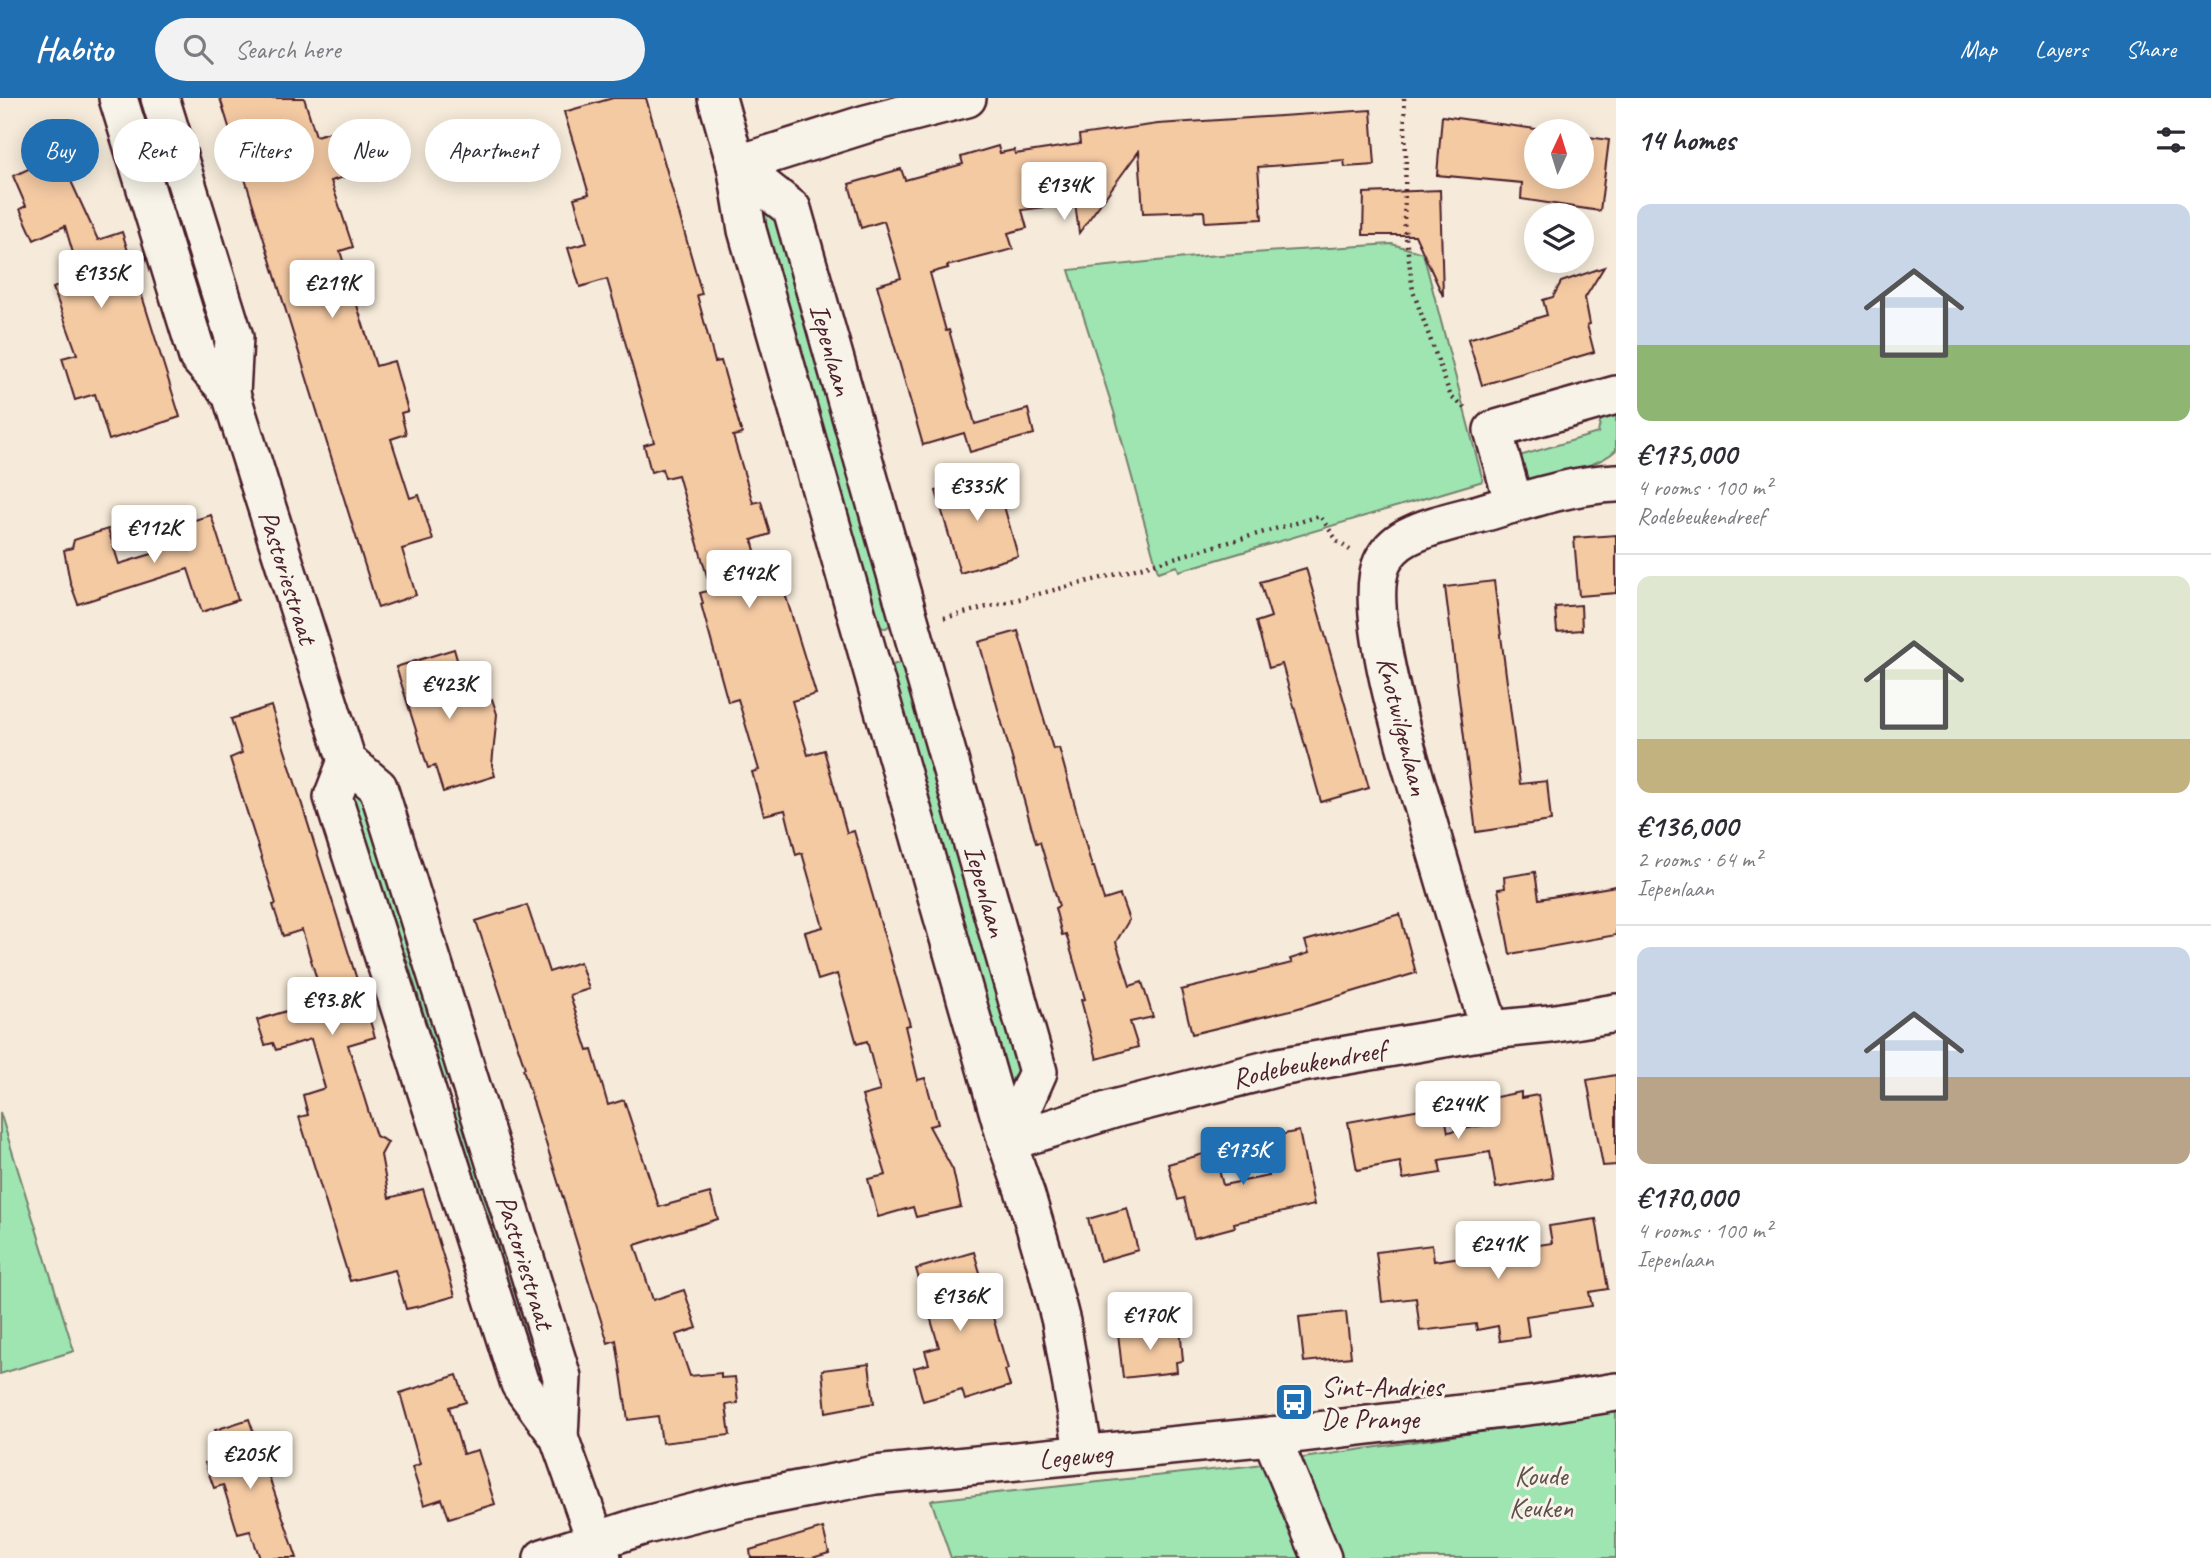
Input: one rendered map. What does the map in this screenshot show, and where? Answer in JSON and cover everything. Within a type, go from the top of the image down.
[{"type":"street","name":"Pastoriestraat","points":[[118,98],[124,119]]},
{"type":"street","name":"Pastoriestraat","points":[[160,98],[167,119]]},
{"type":"street","name":"Iepenlaan","points":[[716,98],[736,165],[747,230],[1007,1142],[1037,1229],[1061,1322],[1084,1455]]},
{"type":"street","points":[[736,165],[866,124],[967,98]]},
{"type":"street","name":"Iepenlaan","points":[[736,165],[792,209],[1038,1072],[1007,1142]]},
{"type":"street","name":"Pastoriestraat","points":[[143,182],[198,356],[231,394]]},
{"type":"street","name":"Pastoriestraat","points":[[186,182],[234,337],[231,394],[347,761],[378,787],[562,1377],[559,1437]]},
{"type":"street","points":[[1514,504],[1493,430],[1616,395]]},
{"type":"street","points":[[1381,565],[1395,545],[1425,529],[1570,488],[1616,483]]},
{"type":"street","name":"Knotwilgenlaan","points":[[1381,565],[1377,582],[1378,609],[1394,702],[1490,1030]]},
{"type":"street","points":[[867,652],[914,639]]},
{"type":"street","name":"Pastoriestraat","points":[[347,761],[333,797],[520,1384],[559,1437],[599,1549]]},
{"type":"street","name":"Rodebeukendreef","points":[[1007,1142],[1117,1108],[1236,1076],[1490,1030],[1616,1013]]},
{"type":"street","points":[[431,1103],[472,1089]]},
{"type":"street","name":"Legeweg","points":[[543,1558],[599,1549],[642,1526],[736,1502],[862,1477],[1271,1436],[1536,1405],[1616,1392]]},
{"type":"street","points":[[1271,1436],[1322,1558]]},
{"type":"path","points":[[1404,98],[1404,222],[1413,291],[1451,397],[1493,430]]},
{"type":"path","points":[[914,639],[922,624],[1125,572],[1320,516],[1338,542],[1364,560],[1381,565]]},
{"type":"green space","points":[[151,182],[167,182],[159,187],[180,254],[189,252],[209,315],[221,323],[221,330],[214,338],[204,338],[198,332]]},
{"type":"green space","points":[[766,208],[775,208],[893,623],[886,628],[876,627],[760,213]]},
{"type":"green space","points":[[1392,244],[1423,253],[1483,481],[1179,571],[1177,566],[1158,572],[1114,412],[1069,270],[1205,256]]},
{"type":"green space","points":[[1616,409],[1616,450],[1608,457],[1572,470],[1522,482],[1516,457],[1598,433],[1602,413]]},
{"type":"green space","points":[[902,663],[905,665],[1022,1064],[1014,1082],[1006,1081],[889,669]]},
{"type":"green space","points":[[356,793],[373,804],[367,816],[401,923],[413,930],[451,1079],[441,1082],[432,1071],[438,1059],[404,951],[392,944],[349,807]]},
{"type":"green space","points":[[460,1108],[551,1368],[544,1386],[536,1386],[498,1280],[504,1268],[461,1133],[449,1127],[452,1111]]},
{"type":"green space","points":[[0,1112],[74,1351],[0,1374]]},
{"type":"green space","name":"Koude Keuken","points":[[1616,1412],[1616,1558],[951,1558],[931,1500],[1248,1466]]},
{"type":"building","points":[[220,98],[304,98],[311,119],[227,119]]},
{"type":"building","points":[[613,98],[646,98],[702,294],[697,295],[715,362],[721,361],[742,434],[733,436],[753,503],[761,501],[770,534],[752,540],[766,589],[782,584],[816,694],[792,701],[808,755],[824,750],[847,833],[854,831],[910,1025],[905,1026],[918,1080],[925,1078],[938,1124],[929,1126],[953,1170],[961,1207],[916,1217],[913,1207],[878,1217],[868,1179],[886,1175],[862,1096],[880,1091],[867,1041],[857,1044],[837,974],[818,980],[805,932],[823,927],[802,853],[796,855],[785,810],[764,815],[752,772],[759,770],[738,699],[728,702],[701,604],[700,593],[711,590],[678,475],[665,478],[662,469],[651,472],[644,445],[654,442],[607,279],[580,287],[568,248],[587,243],[574,198],[589,194],[564,112]]},
{"type":"building","points":[[1371,110],[1375,165],[1345,167],[1344,160],[1258,167],[1262,219],[1205,222],[1204,211],[1143,213],[1139,151],[1079,233],[1075,203],[1022,210],[1027,228],[1008,233],[1013,249],[930,273],[975,424],[1028,409],[1034,434],[970,452],[964,433],[923,445],[877,285],[901,278],[884,221],[861,228],[849,184],[901,169],[905,180],[963,164],[961,157],[998,146],[1000,153],[1014,150],[1015,154],[1080,144],[1079,135],[1158,124]]},
{"type":"building","points":[[1442,116],[1524,127],[1524,189],[1594,189],[1594,138],[1609,140],[1600,211],[1594,210],[1594,203],[1547,203],[1521,199],[1522,183],[1437,175]]},
{"type":"building","points":[[314,130],[316,136],[328,133],[328,182],[331,182],[353,247],[340,251],[376,366],[394,361],[408,411],[401,413],[406,434],[391,439],[410,498],[419,495],[433,540],[402,549],[416,595],[378,608],[246,182],[314,182]]},
{"type":"building","points":[[21,172],[21,182],[71,182],[98,240],[122,232],[180,417],[109,440],[95,394],[75,400],[62,358],[77,354],[53,288],[80,277],[65,226],[34,240],[20,209],[26,206],[13,176]]},
{"type":"building","points":[[1440,190],[1443,296],[1415,235],[1363,235],[1364,193]]},
{"type":"building","points":[[1604,267],[1585,298],[1590,324],[1587,325],[1594,352],[1482,385],[1468,339],[1547,315],[1543,300],[1553,297],[1561,282],[1594,273],[1594,270]]},
{"type":"building","points":[[995,474],[1018,556],[960,573],[936,491]]},
{"type":"building","points":[[211,515],[238,600],[202,612],[188,569],[78,604],[70,582],[64,550],[72,548],[74,540],[108,529],[119,564],[165,550],[161,537],[177,532],[175,526]]},
{"type":"building","points":[[1616,535],[1616,593],[1579,596],[1574,538]]},
{"type":"building","points":[[1306,568],[1369,788],[1321,802],[1282,664],[1269,668],[1256,622],[1271,617],[1260,582]]},
{"type":"building","points":[[1494,581],[1520,784],[1547,781],[1551,821],[1476,832],[1445,587]]},
{"type":"building","points":[[1581,605],[1582,630],[1557,632],[1555,607]]},
{"type":"building","points":[[1018,631],[1053,749],[1059,748],[1092,867],[1104,900],[1120,895],[1129,920],[1116,942],[1130,986],[1142,982],[1153,1017],[1130,1022],[1138,1047],[1097,1059],[1081,1000],[1085,999],[1066,934],[1062,935],[1055,908],[1059,906],[1040,842],[1036,843],[979,642]]},
{"type":"building","points":[[454,649],[470,705],[492,699],[497,714],[492,765],[495,776],[443,792],[435,766],[428,768],[396,667]]},
{"type":"building","points":[[271,706],[375,1037],[348,1045],[376,1136],[388,1142],[381,1155],[389,1198],[423,1189],[455,1296],[420,1306],[406,1309],[395,1270],[350,1281],[299,1117],[308,1115],[303,1095],[325,1088],[311,1039],[276,1050],[273,1043],[265,1045],[257,1020],[323,1000],[302,930],[283,936],[273,905],[276,904],[230,758],[242,753],[231,719]]},
{"type":"building","points":[[1535,872],[1539,899],[1616,886],[1616,935],[1510,954],[1498,889],[1505,888],[1504,877]]},
{"type":"building","points":[[527,905],[549,972],[580,962],[589,989],[570,995],[588,1051],[592,1050],[608,1105],[624,1100],[659,1207],[710,1193],[718,1219],[635,1245],[653,1300],[684,1290],[697,1328],[676,1335],[690,1376],[721,1373],[721,1378],[735,1377],[738,1403],[726,1405],[730,1435],[662,1443],[658,1416],[628,1420],[616,1340],[608,1343],[523,1069],[525,1068],[476,921]]},
{"type":"building","points":[[1400,914],[1416,973],[1295,1009],[1192,1034],[1181,990],[1292,963],[1290,959],[1309,953],[1305,941]]},
{"type":"building","points":[[1616,1075],[1616,1165],[1603,1166],[1587,1080]]},
{"type":"building","points":[[1521,1092],[1521,1098],[1538,1095],[1553,1178],[1496,1188],[1490,1152],[1439,1160],[1441,1173],[1403,1179],[1400,1162],[1357,1170],[1348,1122],[1443,1105],[1448,1132],[1495,1123],[1491,1098]]},
{"type":"building","points":[[1299,1131],[1314,1205],[1234,1223],[1235,1227],[1194,1238],[1184,1198],[1178,1200],[1168,1164],[1214,1151],[1223,1185],[1269,1176],[1261,1139]]},
{"type":"building","points":[[1127,1208],[1138,1250],[1100,1261],[1088,1219]]},
{"type":"building","points":[[1596,1219],[1608,1289],[1589,1292],[1592,1306],[1526,1316],[1529,1337],[1500,1341],[1498,1326],[1477,1330],[1476,1324],[1420,1331],[1416,1298],[1382,1302],[1376,1252],[1432,1245],[1434,1261],[1552,1243],[1549,1226]]},
{"type":"building","points":[[974,1252],[1008,1369],[1005,1370],[1010,1386],[965,1400],[962,1390],[923,1401],[914,1368],[929,1364],[925,1351],[939,1347],[916,1269]]},
{"type":"building","points":[[1346,1312],[1351,1357],[1304,1362],[1299,1317]]},
{"type":"building","points":[[1180,1327],[1183,1361],[1176,1362],[1177,1372],[1123,1378],[1118,1333]]},
{"type":"building","points":[[869,1364],[874,1403],[826,1412],[822,1370]]},
{"type":"building","points":[[457,1375],[466,1402],[449,1407],[463,1454],[478,1450],[495,1504],[449,1518],[442,1499],[424,1505],[412,1467],[420,1464],[400,1393]]},
{"type":"building","points":[[249,1419],[297,1558],[260,1558],[250,1531],[238,1534],[223,1485],[214,1488],[205,1463],[226,1457],[215,1430]]},
{"type":"building","points":[[823,1528],[829,1553],[812,1558],[751,1558],[750,1550]]},
{"type":"place","name":"Sint-Andries De Prange","points":[[1294,1402]]}]
